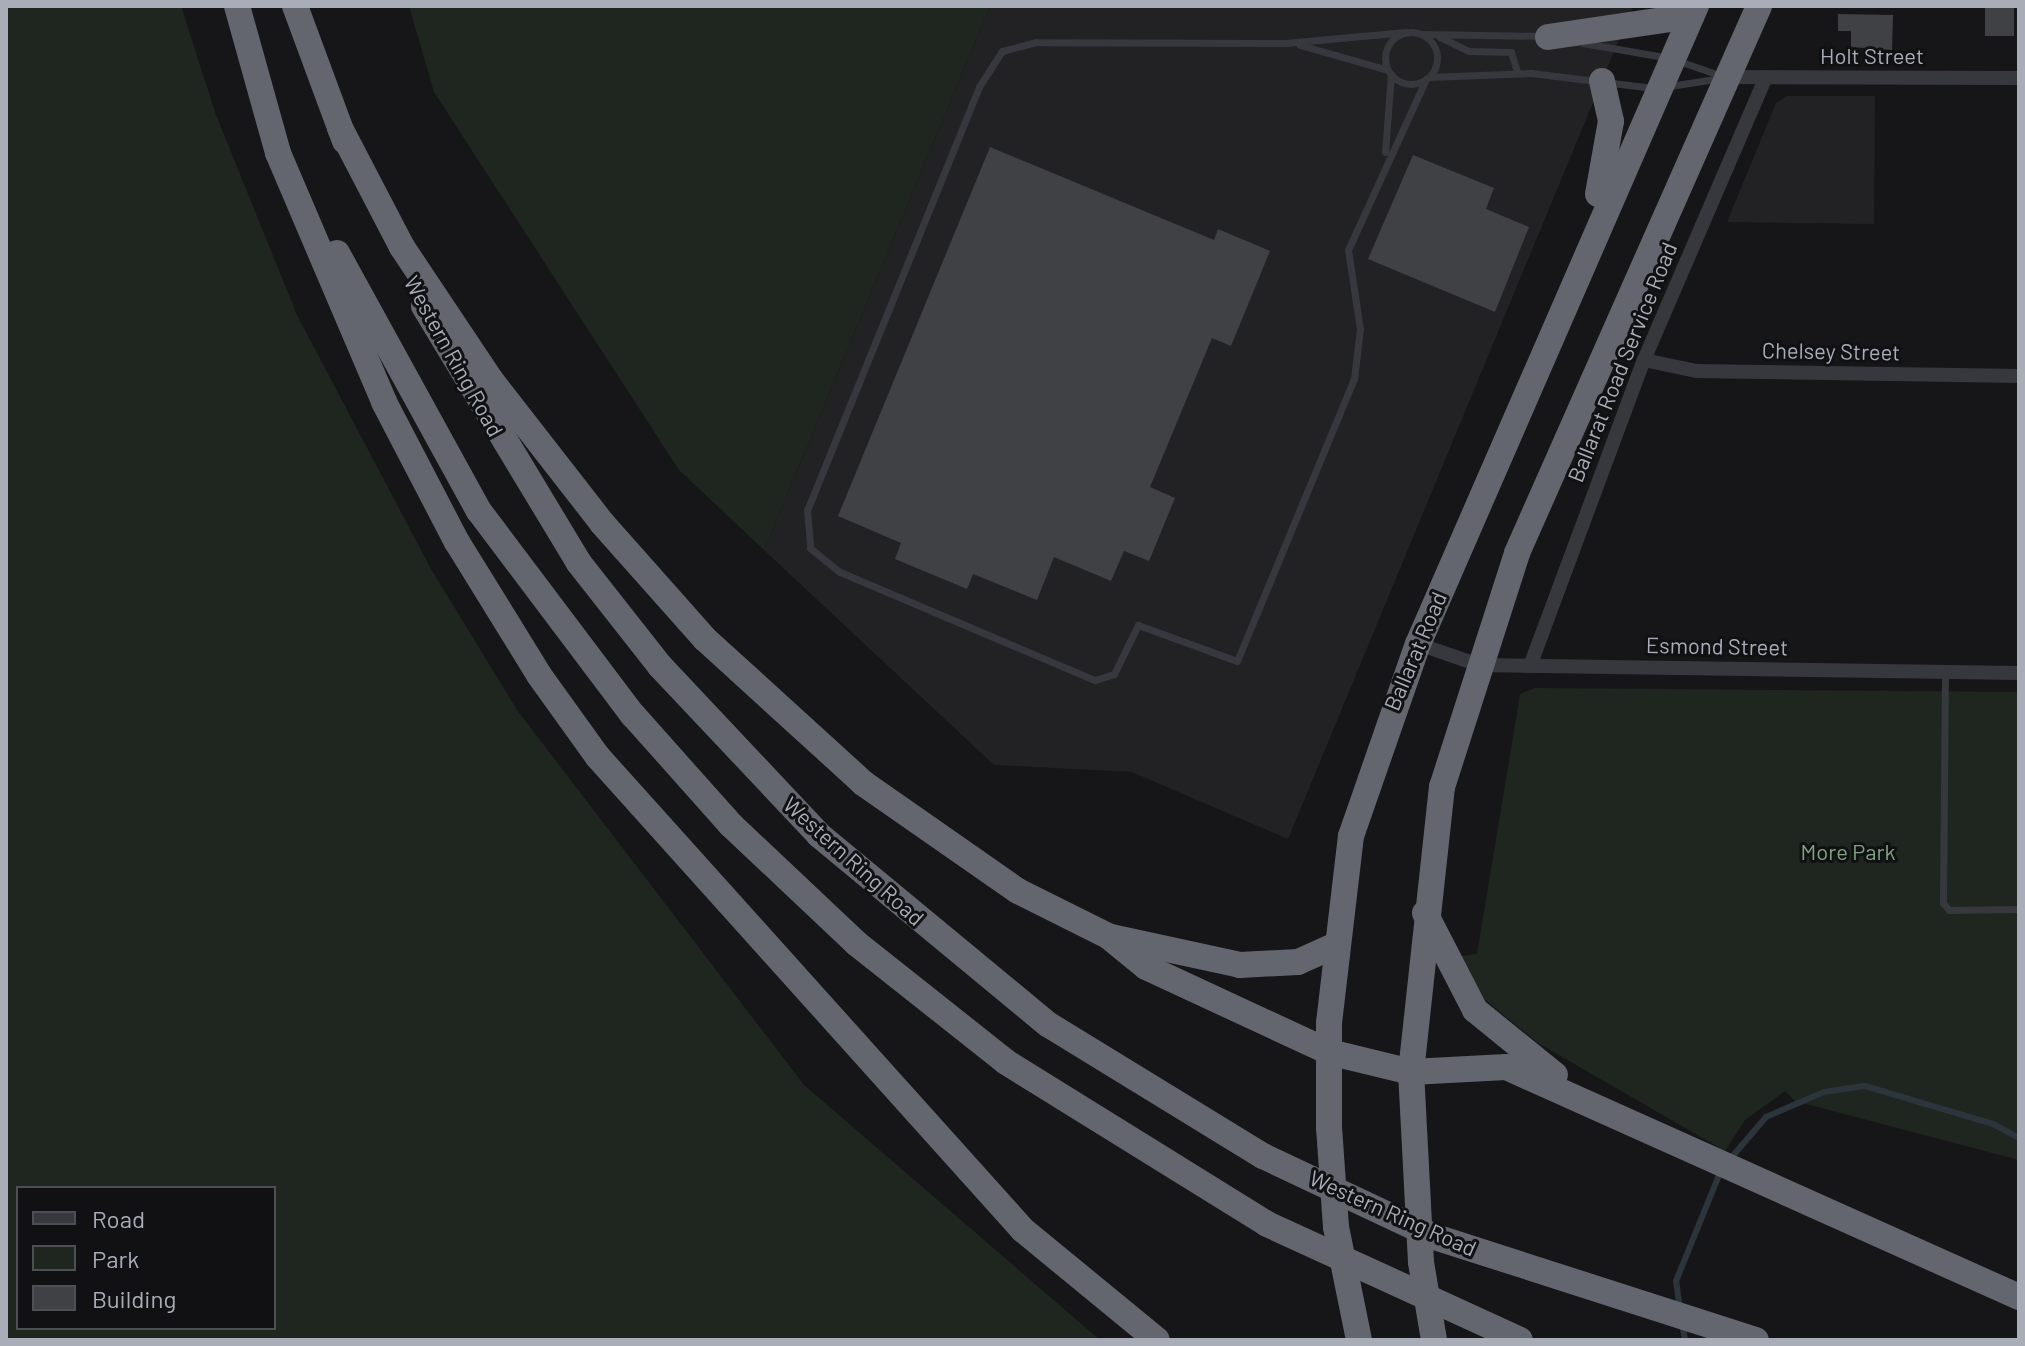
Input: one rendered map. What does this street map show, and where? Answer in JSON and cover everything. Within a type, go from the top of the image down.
[{"type":"highway","points":[[238,6],[319,216],[435,440],[549,609],[633,715],[731,825],[856,943],[1006,1062],[1267,1224],[1520,1340]]},
{"type":"highway","points":[[238,6],[278,153],[384,402],[457,542],[539,675],[598,757],[970,1173],[1023,1230],[1157,1340]]},
{"type":"highway","name":"Western Ring Road","points":[[295,6],[340,128],[442,341],[502,442],[579,563],[660,666],[819,835],[939,938],[1049,1025],[1263,1156],[1435,1237],[1756,1340]]},
{"type":"highway","points":[[1434,1340],[1421,1262],[1411,1072],[1423,910],[1442,787],[1517,553],[1759,6]]},
{"type":"highway","points":[[1548,37],[1694,11]]},
{"type":"highway","name":"Ballarat Road","points":[[1359,1340],[1336,1227],[1329,1052],[1336,945],[1351,836],[1418,644],[1656,88],[1694,11]]},
{"type":"highway","points":[[1584,256],[1609,141],[1602,81]]},
{"type":"highway","points":[[340,128],[402,247],[490,379],[602,523],[705,639],[863,783],[1018,891],[1108,936],[1146,967],[1329,1052],[1411,1072],[1506,1067],[1666,1133],[1826,1215],[2019,1297]]},
{"type":"highway","points":[[1423,910],[1475,1010],[1538,1064],[1605,1108]]},
{"type":"highway","points":[[1108,936],[1240,965],[1298,962],[1336,945]]},
{"type":"street","name":"Holt Street","points":[[1725,77],[2019,78]]},
{"type":"street","name":"Ballarat Road Service Road","points":[[1530,666],[1644,360],[1766,77]]},
{"type":"street","name":"Chelsey Street","points":[[1644,360],[1696,371],[2019,376]]},
{"type":"street","name":"Esmond Street","points":[[1418,644],[1479,665],[2019,673]]},
{"type":"lane","points":[[1422,34],[1437,53],[1428,78],[1383,162],[1348,250],[1360,329],[1354,379],[1237,661],[1138,625],[1114,674],[1095,680],[840,572],[810,548],[807,510],[989,64],[1002,51],[1036,42],[1286,43],[1405,32],[1422,34],[1438,36],[1548,37],[1670,58],[1725,77]]},
{"type":"lane","points":[[1383,162],[1390,72],[1387,50],[1405,32]]},
{"type":"lane","points":[[1438,36],[1469,51],[1511,52],[1517,72]]},
{"type":"lane","points":[[1286,43],[1347,53],[1390,72],[1405,83],[1428,78],[1517,72],[1656,88],[1725,77]]},
{"type":"lane","points":[[1945,671],[1943,903],[1949,910],[2019,909]]},
{"type":"shaded area","points":[[990,6],[1633,6],[1288,839],[1132,772],[994,765],[764,550]]},
{"type":"shaded area","points":[[1787,96],[1875,96],[1874,224],[1727,222],[1776,103]]},
{"type":"green space","points":[[6,6],[181,6],[216,115],[297,315],[431,569],[517,710],[804,1085],[1100,1340],[6,1340]]},
{"type":"green space","points":[[409,6],[990,6],[764,550],[679,470],[434,92]]},
{"type":"green space","name":"More Park","points":[[1535,688],[2019,692],[2019,1160],[1795,1101],[1785,1091],[1745,1120],[1725,1151],[1538,1043],[1478,994],[1461,956],[1477,954],[1520,694]]},
{"type":"building","points":[[1985,6],[2014,6],[2014,36],[1985,36]]},
{"type":"building","points":[[1838,14],[1893,15],[1892,50],[1851,47],[1851,31],[1838,31]]},
{"type":"building","points":[[990,147],[1214,240],[1218,229],[1270,251],[1231,346],[1212,338],[1150,487],[1175,498],[1149,561],[1124,551],[1111,581],[1054,557],[1037,600],[973,574],[967,589],[895,559],[901,543],[838,516]]},
{"type":"building","points":[[1413,155],[1494,188],[1486,209],[1529,227],[1495,312],[1368,259]]},
{"type":"waterway","points":[[1731,1158],[1766,1117],[1824,1092],[1865,1086],[1993,1124],[2019,1138]]},
{"type":"waterway","points":[[1680,1309],[1676,1281],[1721,1170]]},
{"type":"waterway","points":[[1682,1324],[1685,1340]]}]
